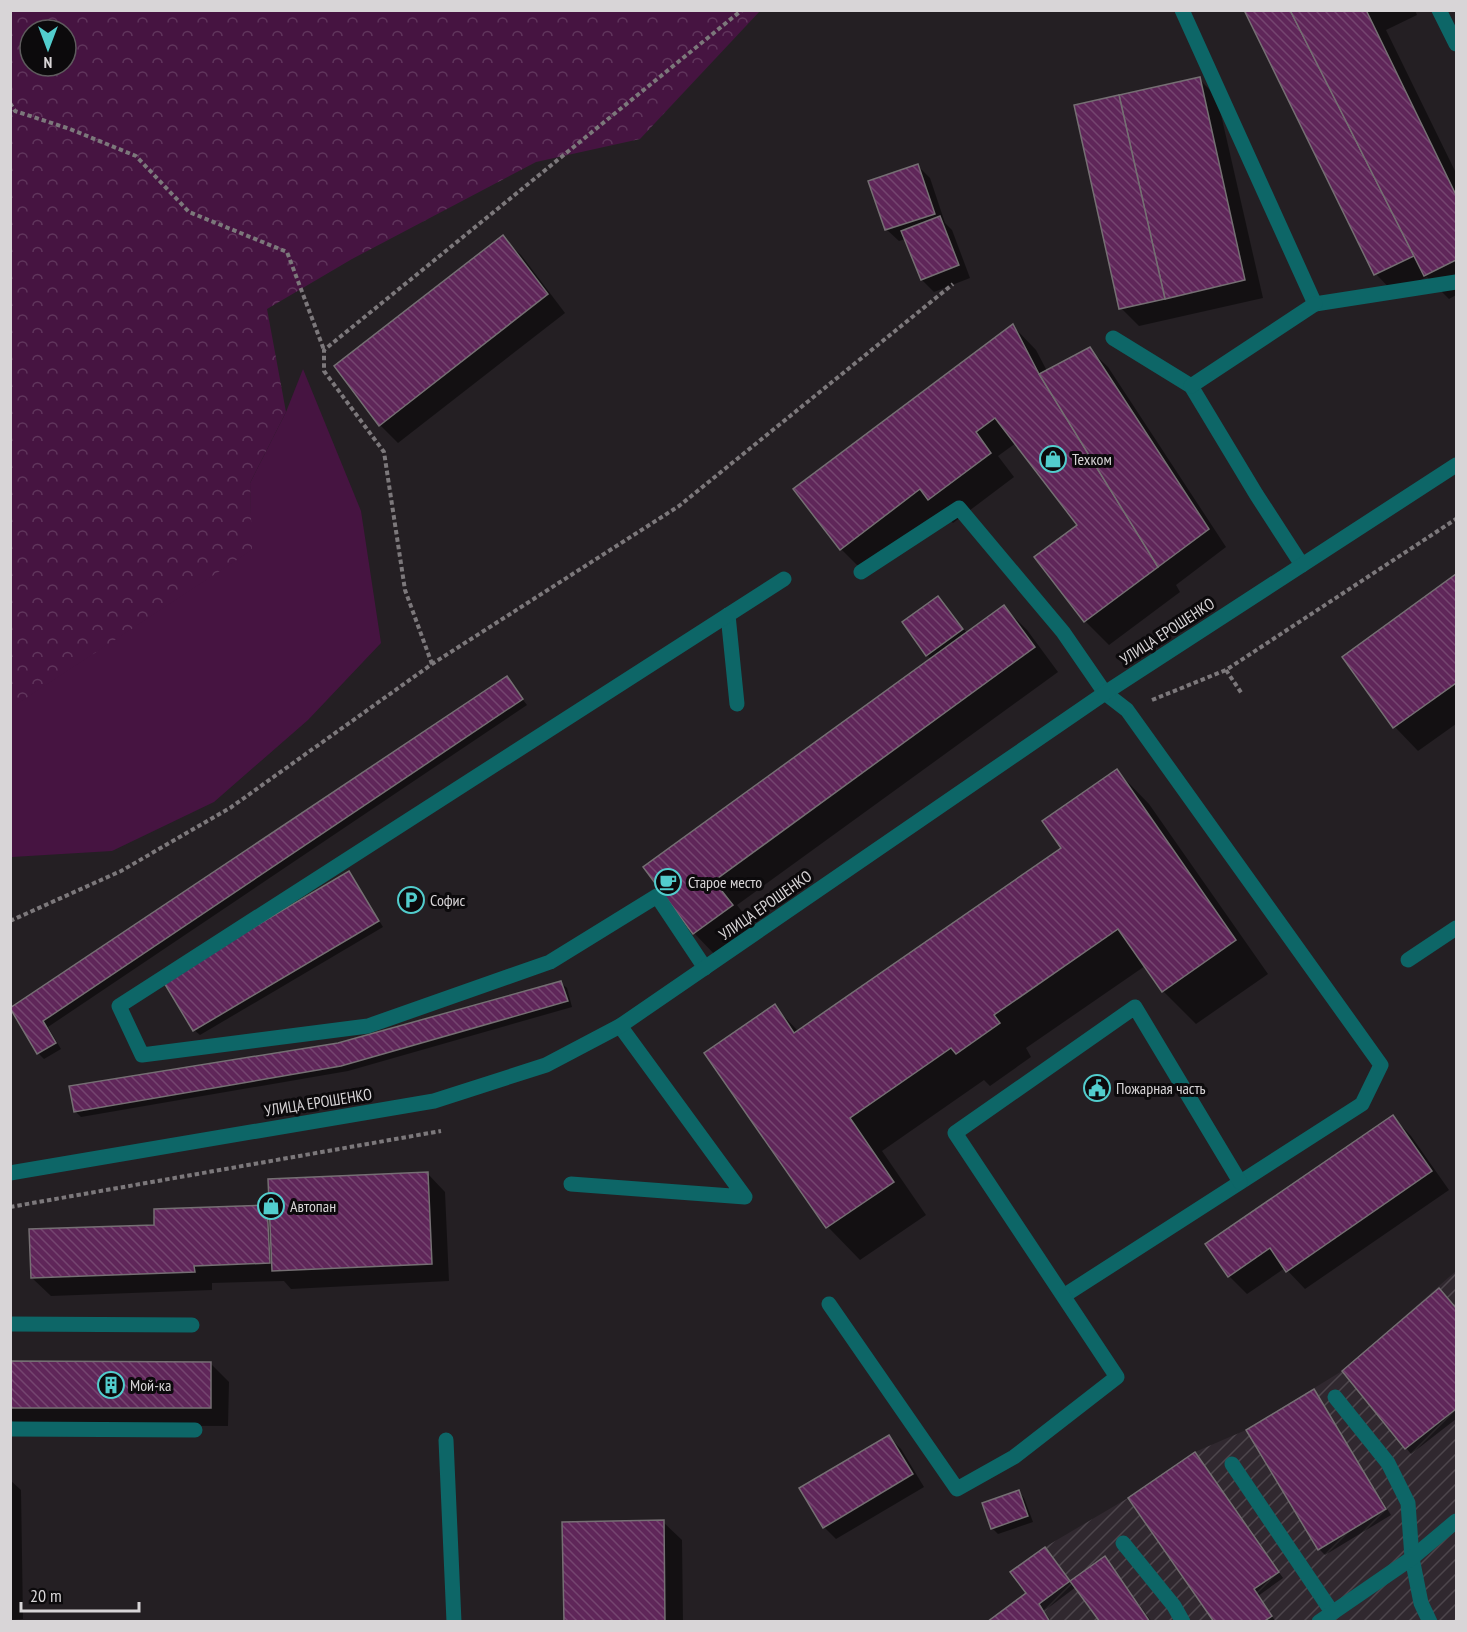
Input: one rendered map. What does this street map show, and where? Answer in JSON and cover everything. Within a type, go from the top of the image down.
[{"type":"street","points":[[1182,10],[1315,304]]},
{"type":"street","points":[[1439,10],[1456,45]]},
{"type":"street","points":[[1191,386],[1315,304],[1456,282]]},
{"type":"street","points":[[1113,338],[1191,386],[1302,565]]},
{"type":"street","name":"УЛИЦА ЕРОШЕНКО","points":[[10,1173],[434,1101],[546,1065],[620,1026],[1105,693],[1456,465]]},
{"type":"street","points":[[861,572],[959,508],[1063,632],[1105,693],[1127,710],[1382,1065],[1362,1104],[1065,1295]]},
{"type":"street","points":[[705,968],[657,896],[550,962],[368,1026],[142,1055],[119,1006],[784,579]]},
{"type":"street","points":[[728,615],[737,705]]},
{"type":"street","points":[[1408,960],[1456,928]]},
{"type":"street","points":[[829,1304],[957,1489],[1014,1457],[1117,1377],[1065,1295],[955,1133],[1135,1007],[1239,1182]]},
{"type":"street","points":[[571,1184],[745,1197],[620,1026]]},
{"type":"street","points":[[10,1324],[192,1325]]},
{"type":"street","points":[[1335,1397],[1388,1463],[1408,1503],[1412,1558],[1421,1603],[1430,1622]]},
{"type":"street","points":[[10,1429],[195,1430]]},
{"type":"street","points":[[446,1440],[454,1622]]},
{"type":"street","points":[[1232,1464],[1332,1612]]},
{"type":"street","points":[[1318,1622],[1412,1558],[1456,1521]]},
{"type":"street","points":[[1123,1543],[1174,1606],[1183,1622]]},
{"type":"path","points":[[324,350],[742,10]]},
{"type":"path","points":[[10,103],[15,111],[70,129],[136,156],[189,212],[287,252],[324,350],[324,371],[384,452],[405,590],[432,664]]},
{"type":"path","points":[[10,921],[122,871],[230,808],[432,664],[679,506],[953,284]]},
{"type":"path","points":[[1226,670],[1242,694]]},
{"type":"shaded area","points":[[1456,1271],[1456,1621],[987,1622],[1025,1593],[1010,1572],[1045,1547],[1128,1498],[1195,1452],[1246,1430],[1342,1371]]},
{"type":"green space","points":[[11,10],[760,10],[640,139],[536,162],[352,259],[267,309],[286,412],[250,483],[252,550],[11,708]]},
{"type":"green space","points":[[303,369],[361,511],[381,643],[308,720],[214,802],[112,851],[12,857],[10,708],[251,550],[250,483],[286,412]]},
{"type":"building","points":[[1244,10],[1290,10],[1414,256],[1374,275]]},
{"type":"building","points":[[1290,10],[1366,10],[1456,195],[1456,260],[1424,276]]},
{"type":"building","points":[[1200,77],[1245,280],[1165,299],[1119,95]]},
{"type":"building","points":[[1119,95],[1165,299],[1119,309],[1074,105]]},
{"type":"building","points":[[918,164],[935,214],[885,230],[868,181]]},
{"type":"building","points":[[940,216],[959,265],[921,280],[901,231]]},
{"type":"building","points":[[503,235],[548,294],[379,426],[334,366]]},
{"type":"building","points":[[1013,324],[1039,374],[1158,567],[1084,622],[1034,557],[1077,525],[995,418],[976,432],[991,453],[928,500],[920,489],[840,550],[793,489]]},
{"type":"building","points":[[1090,347],[1209,529],[1158,567],[1039,374]]},
{"type":"building","points":[[1456,574],[1456,683],[1393,728],[1342,657]]},
{"type":"building","points":[[938,596],[963,629],[926,656],[902,622]]},
{"type":"building","points":[[1004,605],[1035,647],[714,881],[733,905],[693,934],[643,867]]},
{"type":"building","points":[[507,676],[523,699],[43,1021],[56,1043],[37,1054],[10,1008]]},
{"type":"building","points":[[1117,769],[1236,940],[1162,992],[1118,929],[994,1015],[1000,1023],[956,1054],[951,1048],[850,1118],[894,1182],[826,1228],[704,1053],[775,1004],[794,1033],[1061,848],[1042,821]]},
{"type":"building","points":[[349,871],[379,921],[193,1031],[163,981]]},
{"type":"building","points":[[561,981],[568,1001],[341,1066],[74,1112],[69,1086],[338,1043]]},
{"type":"building","points":[[1393,1115],[1432,1171],[1286,1272],[1270,1248],[1228,1277],[1205,1244]]},
{"type":"building","points":[[428,1172],[432,1264],[272,1271],[268,1179]]},
{"type":"building","points":[[267,1205],[270,1263],[194,1266],[195,1272],[31,1278],[29,1229],[154,1225],[154,1209]]},
{"type":"building","points":[[1439,1288],[1456,1308],[1456,1409],[1405,1449],[1342,1371]]},
{"type":"building","name":"Мой-ка","points":[[10,1361],[211,1362],[211,1408],[10,1408]]},
{"type":"building","points":[[1314,1389],[1386,1509],[1318,1550],[1246,1430]]},
{"type":"building","points":[[889,1435],[913,1474],[823,1528],[799,1488]]},
{"type":"building","points":[[1195,1452],[1279,1572],[1254,1589],[1272,1616],[1263,1622],[1214,1622],[1128,1498]]},
{"type":"building","points":[[1019,1490],[1028,1516],[991,1529],[982,1503]]},
{"type":"building","points":[[664,1520],[665,1622],[564,1622],[562,1522]]},
{"type":"building","points":[[1045,1547],[1070,1581],[1039,1604],[1050,1622],[987,1622],[1026,1593],[1010,1572]]},
{"type":"building","points":[[1105,1556],[1150,1622],[1100,1622],[1070,1581]]},
{"type":"place","name":"Техком","points":[[1053,459]]},
{"type":"place","name":"Старое место","points":[[668,882]]},
{"type":"place","name":"Софис","points":[[411,900]]},
{"type":"place","name":"Пожарная часть","points":[[1097,1088]]},
{"type":"place","name":"Автопан","points":[[271,1206]]},
{"type":"place","name":"Мой-ка","points":[[111,1385]]}]
